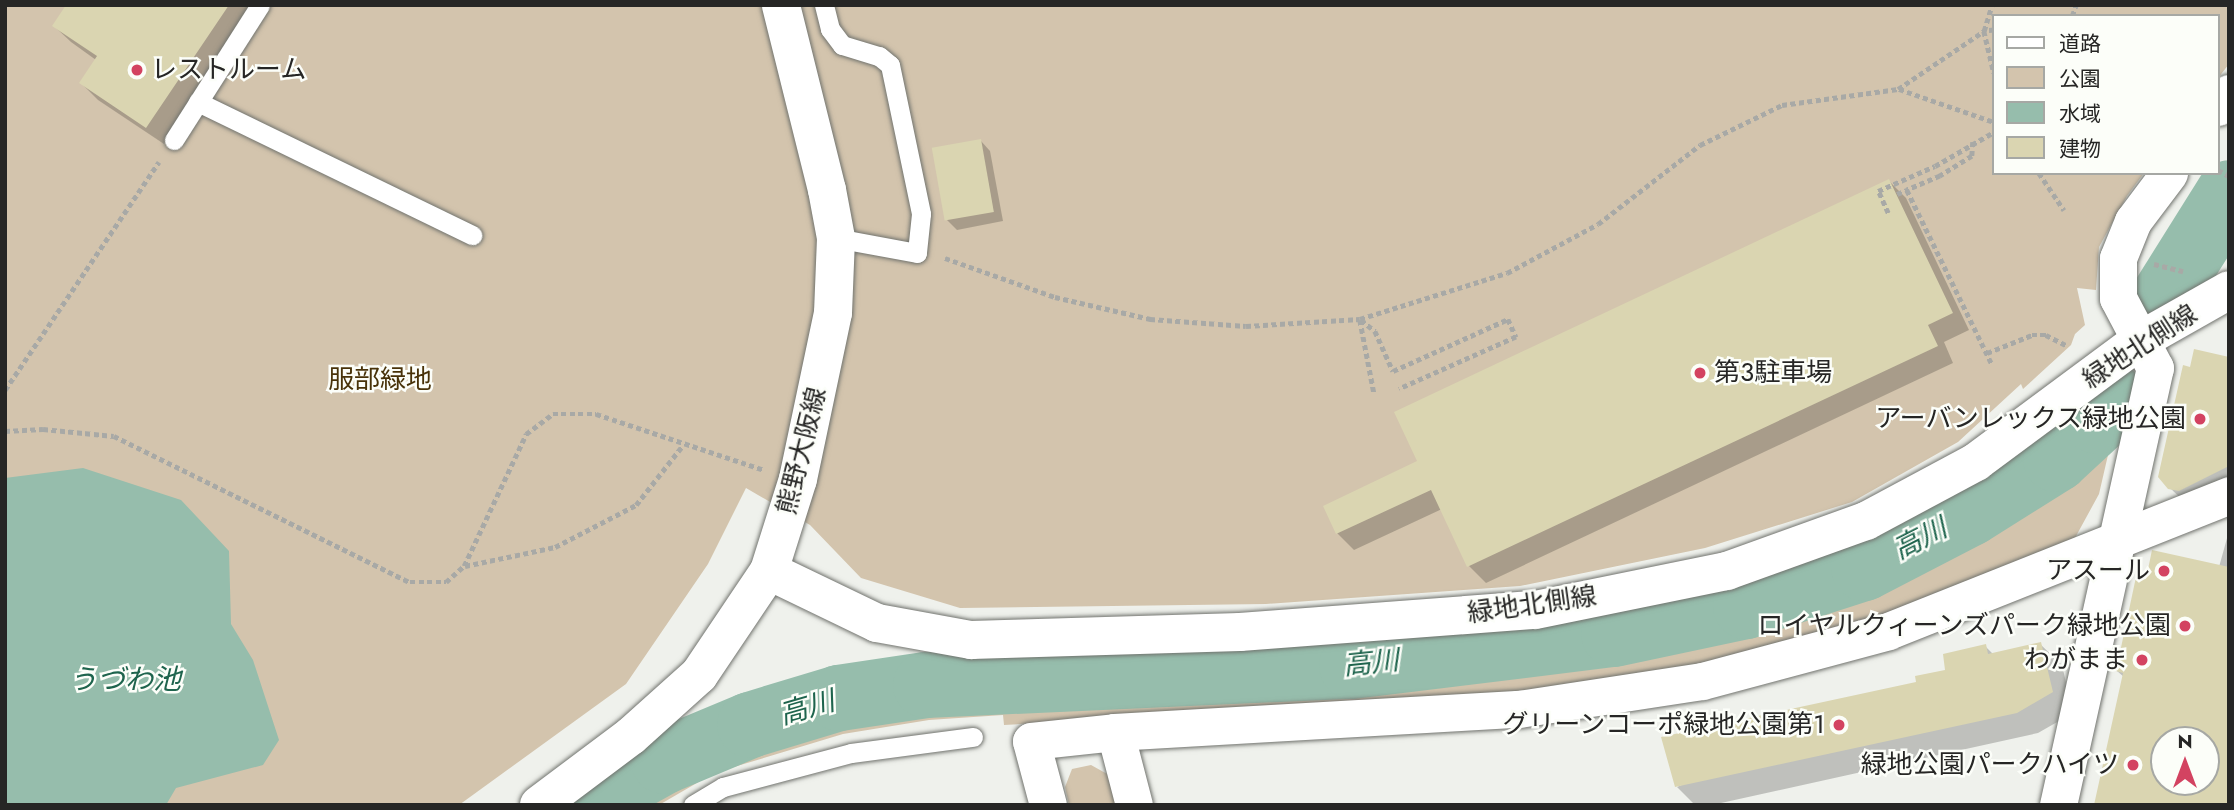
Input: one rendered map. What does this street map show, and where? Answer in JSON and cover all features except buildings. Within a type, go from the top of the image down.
[{"type":"street","name":"熊野大阪線","points":[[539,805],[631,736],[699,675],[769,571],[798,479],[834,313],[836,238],[827,190],[780,5]]},
{"type":"street","points":[[2058,805],[2155,368],[2118,298],[2118,258],[2133,221],[2168,175]]},
{"type":"street","name":"緑地北側線","points":[[769,571],[877,623],[971,640],[1240,632],[1535,610],[1727,571],[1866,520],[1976,462],[2139,341],[2179,321],[2229,290]]},
{"type":"street","points":[[1048,805],[1031,741],[1115,732],[1519,709],[1702,681],[1888,631],[2229,495]]},
{"type":"street","points":[[1115,732],[1134,805]]},
{"type":"lane","points":[[174,140],[260,5]]},
{"type":"lane","points":[[824,5],[830,29],[842,45],[879,56],[890,65],[921,214],[917,253],[836,238]]},
{"type":"lane","points":[[198,102],[472,235]]},
{"type":"lane","points":[[693,805],[723,787],[851,753],[972,737]]},
{"type":"path","points":[[1992,5],[1984,31],[1993,69]]},
{"type":"path","points":[[917,253],[960,261],[1055,297],[1150,319],[1246,326],[1360,319],[1507,273],[1598,224],[1700,145],[1782,105],[1898,89],[1984,31],[1993,30]]},
{"type":"path","points":[[1898,89],[1993,122]]},
{"type":"path","points":[[1888,213],[1878,191],[1935,166],[1993,132]]},
{"type":"path","points":[[5,390],[174,140]]},
{"type":"path","points":[[1897,194],[1940,176],[1972,156],[1973,142]]},
{"type":"path","points":[[2040,175],[2064,210]]},
{"type":"path","points":[[1907,190],[1992,363]]},
{"type":"path","points":[[2145,262],[2193,273]]},
{"type":"path","points":[[1360,319],[1375,331],[1393,372],[1508,319],[1516,337],[1399,389]]},
{"type":"path","points":[[1360,319],[1374,393]]},
{"type":"path","points":[[1987,353],[2032,335],[2046,335],[2075,349]]},
{"type":"path","points":[[5,431],[43,429],[114,436],[410,582],[446,582],[464,566],[526,434],[553,414],[596,414],[767,471]]},
{"type":"path","points":[[464,566],[555,547],[636,505],[683,445]]},
{"type":"green space","name":"服部緑地","points":[[5,5],[2229,5],[2229,64],[2220,75],[2220,14],[1993,14],[1993,175],[2143,175],[2127,196],[2099,247],[2096,290],[2077,288],[2085,325],[2075,334],[2071,345],[2023,389],[2021,384],[1958,442],[1852,502],[1705,548],[1520,586],[1266,604],[960,608],[861,578],[810,525],[746,488],[708,564],[626,684],[459,805],[5,805]]},
{"type":"green space","points":[[2101,432],[2111,442],[2099,494],[2075,538],[1884,618],[1698,669],[1522,693],[1004,725],[1003,715],[929,720],[843,734],[714,773],[659,805],[602,805],[667,768],[752,733],[843,707],[927,695],[1354,678],[1622,647],[1749,619],[1868,579],[1977,522],[2065,467]]},
{"type":"green space","points":[[1091,765],[1109,775],[1117,805],[1069,805],[1065,787],[1072,769]]},
{"type":"water","name":"うづわ池","points":[[83,468],[181,500],[229,551],[231,624],[253,660],[279,740],[263,765],[176,788],[166,805],[5,805],[5,478]]},
{"type":"waterway","name":"高川","points":[[2165,295],[2229,193]]},
{"type":"waterway","name":"高川","points":[[585,805],[664,761],[750,725],[839,698],[926,685],[1352,666],[1614,634],[1746,606],[1864,568],[1970,513],[2056,459],[2097,421],[2113,397]]},
{"type":"place","name":"レストルーム","points":[[137,70]]},
{"type":"place","name":"第3駐車場","points":[[1700,373]]},
{"type":"place","name":"アーバンレックス緑地公園","points":[[2200,419]]},
{"type":"place","name":"アスール","points":[[2164,571]]},
{"type":"place","name":"ロイヤルクィーンズパーク緑地公園","points":[[2185,626]]},
{"type":"place","name":"わがまま","points":[[2142,660]]},
{"type":"place","name":"グリーンコーポ緑地公園第1","points":[[1839,725]]},
{"type":"place","name":"緑地公園パークハイツ","points":[[2133,765]]}]
